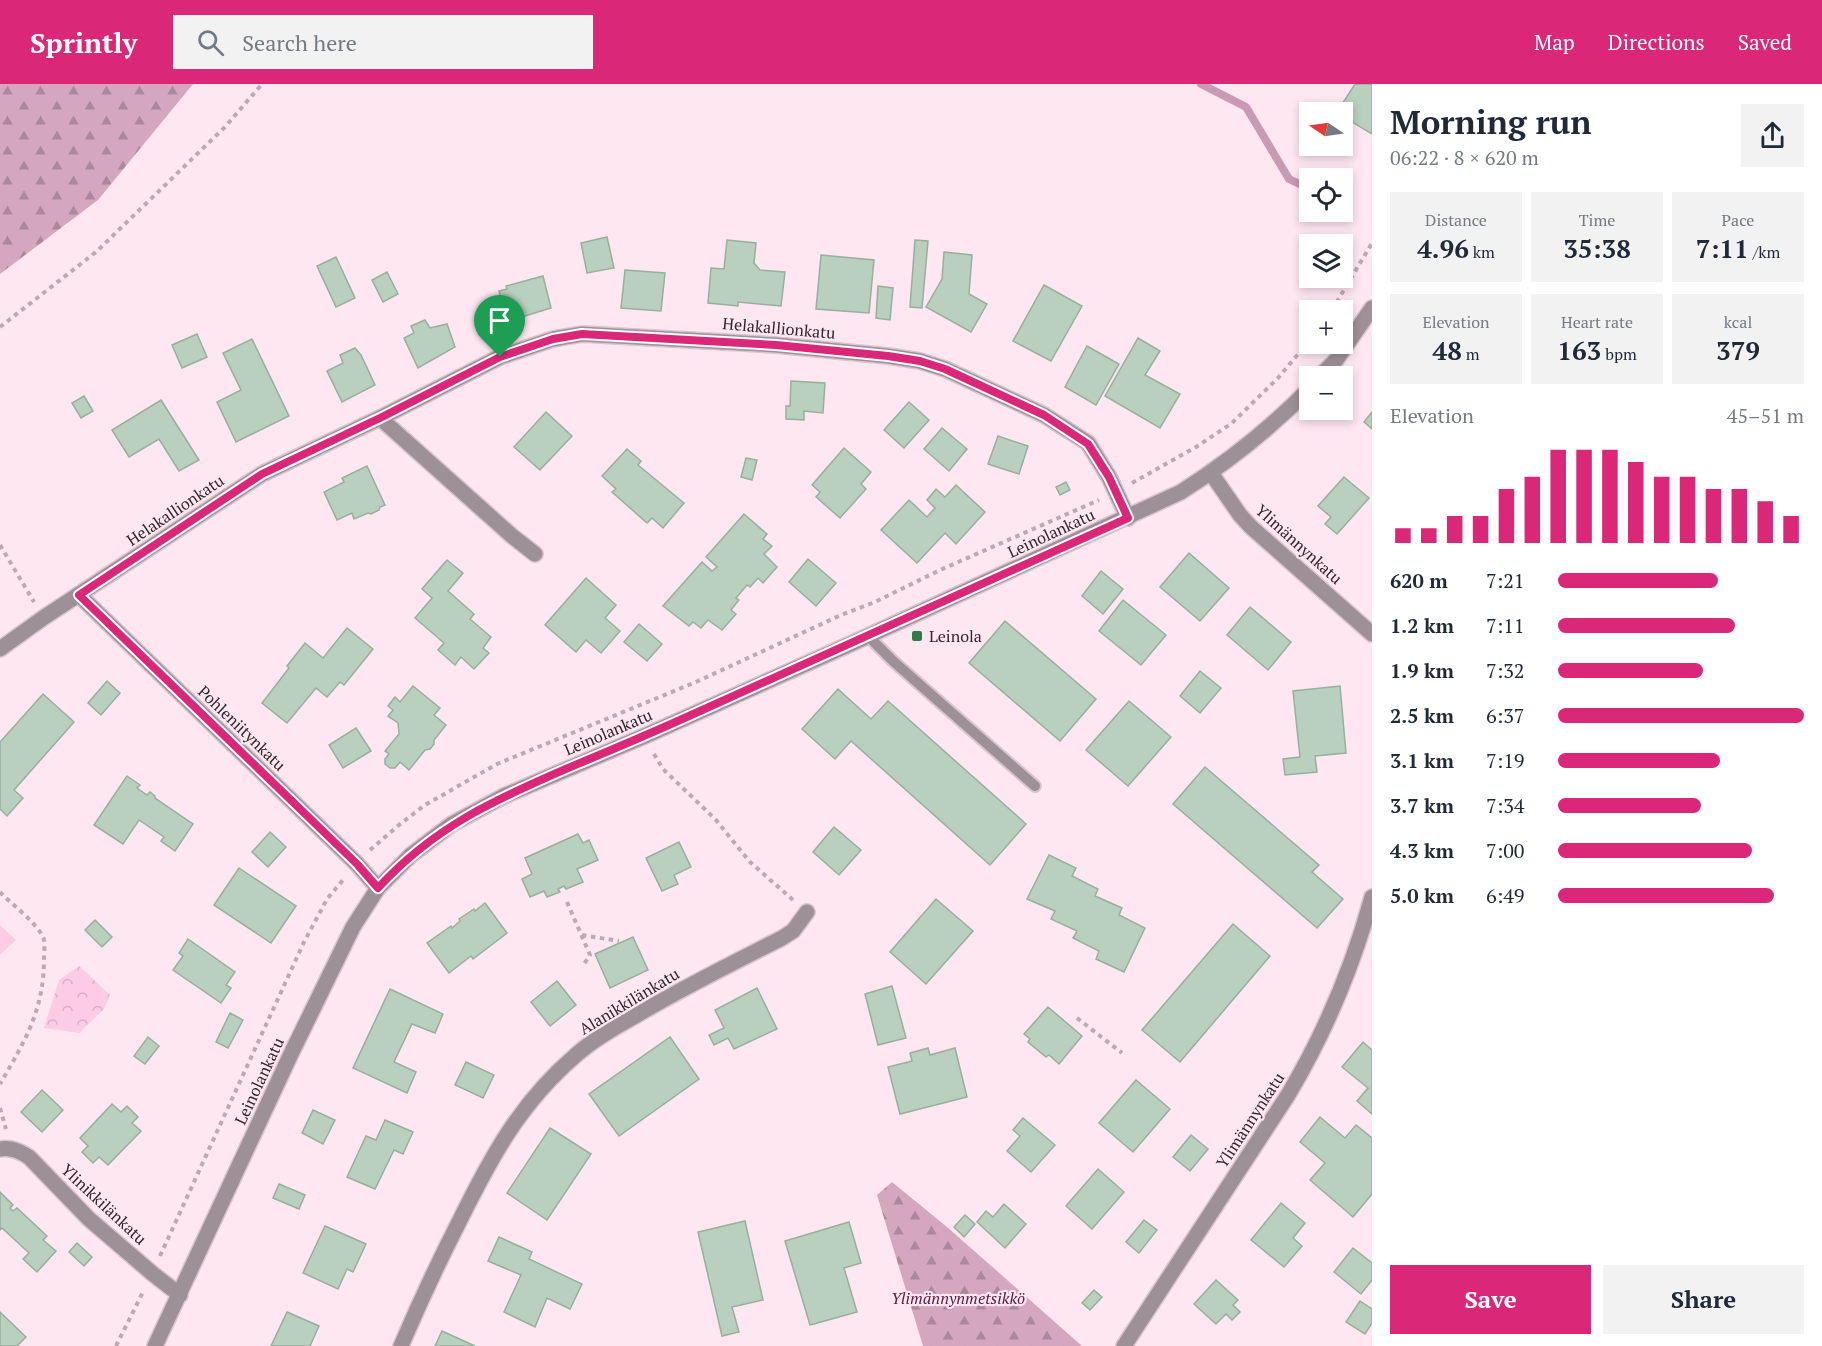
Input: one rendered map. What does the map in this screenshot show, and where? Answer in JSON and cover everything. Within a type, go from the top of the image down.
[{"type":"street","points":[[1330,366],[1372,308]]},
{"type":"street","name":"Helakallionkatu","points":[[0,649],[43,618],[262,474],[380,418],[500,357],[553,339],[582,334],[787,346],[920,361],[945,369],[1044,415],[1088,444],[1104,468],[1128,518]]},
{"type":"street","name":"Leinolankatu","points":[[156,1346],[353,927],[378,888],[430,839],[504,796],[868,636],[1181,492],[1211,473],[1284,415],[1299,399]]},
{"type":"street","points":[[380,418],[535,554]]},
{"type":"street","name":"Ylimännynkatu","points":[[1211,473],[1251,527],[1372,634]]},
{"type":"street","name":"Pohleniitynkatu","points":[[79,595],[357,864],[378,888]]},
{"type":"street","name":"Ylimännynkatu","points":[[1124,1346],[1270,1123],[1307,1061],[1326,1025],[1345,978],[1372,897]]},
{"type":"street","name":"Alanikkilänkatu","points":[[401,1346],[444,1251],[488,1164],[514,1122],[556,1074],[578,1054],[620,1025],[680,990],[793,931],[807,912]]},
{"type":"street","name":"Ylinikkilänkatu","points":[[0,1149],[19,1151],[29,1157],[90,1219],[180,1295]]},
{"type":"lane","points":[[868,636],[893,661],[1035,786]]},
{"type":"path","points":[[0,327],[96,252],[225,127],[262,84]]},
{"type":"path","points":[[1338,300],[1372,243]]},
{"type":"path","points":[[116,1346],[153,1274],[304,942],[327,899],[378,842],[425,805],[497,764],[696,682],[841,615],[875,602],[940,570],[1116,493],[1196,447],[1232,423],[1278,378],[1299,353]]},
{"type":"path","points":[[0,545],[43,618]]},
{"type":"path","points":[[647,735],[652,750],[663,769],[716,820],[750,862],[807,912]]},
{"type":"path","points":[[0,892],[38,929],[44,940],[44,974],[38,1010],[29,1034],[0,1084]]},
{"type":"path","points":[[567,902],[590,955],[584,964]]},
{"type":"path","points":[[581,935],[619,941]]},
{"type":"path","points":[[1077,1018],[1122,1053]]},
{"type":"green space","points":[[0,84],[193,84],[98,200],[0,274]]},
{"type":"green space","points":[[0,925],[16,940],[0,955]]},
{"type":"green space","points":[[79,966],[110,995],[104,1009],[79,1033],[44,1028],[59,980]]},
{"type":"green space","name":"Ylimännynmetsikkö","points":[[892,1182],[947,1227],[1082,1346],[923,1346],[877,1195]]},
{"type":"building","points":[[1355,84],[1372,84],[1372,134],[1353,123],[1353,102],[1343,102]]},
{"type":"building","points":[[607,237],[614,268],[587,273],[581,243]]},
{"type":"building","points":[[727,240],[756,243],[754,263],[760,270],[785,272],[781,306],[738,302],[738,306],[708,303],[711,268],[724,269]]},
{"type":"building","points":[[915,240],[928,241],[922,308],[910,307]]},
{"type":"building","points":[[944,252],[972,255],[969,294],[987,304],[971,332],[926,307],[942,279]]},
{"type":"building","points":[[821,255],[874,260],[869,313],[816,309]]},
{"type":"building","points":[[336,257],[355,298],[336,307],[317,266]]},
{"type":"building","points":[[625,270],[665,273],[661,311],[621,308]]},
{"type":"building","points":[[387,272],[398,294],[383,302],[372,280]]},
{"type":"building","points":[[543,276],[551,308],[515,319],[510,302],[502,304],[499,291],[507,289],[506,286]]},
{"type":"building","points":[[1044,285],[1082,306],[1051,361],[1013,341]]},
{"type":"building","points":[[878,286],[893,288],[890,320],[876,318]]},
{"type":"building","points":[[425,320],[430,328],[447,324],[455,347],[418,368],[404,338],[414,333],[411,326]]},
{"type":"building","points":[[197,334],[207,357],[182,368],[172,345]]},
{"type":"building","points":[[1138,338],[1160,351],[1145,375],[1180,394],[1160,428],[1105,396]]},
{"type":"building","points":[[252,339],[289,416],[236,442],[217,402],[241,390],[223,353]]},
{"type":"building","points":[[1087,346],[1119,364],[1096,405],[1065,387]]},
{"type":"building","points":[[355,348],[361,355],[375,385],[342,402],[327,371],[343,363],[340,355]]},
{"type":"building","points":[[791,381],[825,383],[823,413],[804,411],[804,420],[786,419],[786,406],[790,406]]},
{"type":"building","points":[[84,396],[93,411],[81,418],[72,403]]},
{"type":"building","points":[[161,400],[199,460],[179,471],[159,439],[129,457],[112,430]]},
{"type":"building","points":[[909,402],[929,420],[904,448],[884,430]]},
{"type":"building","points":[[546,412],[572,436],[540,470],[514,447]]},
{"type":"building","points":[[1372,412],[1372,429],[1364,422]]},
{"type":"building","points":[[942,428],[967,449],[949,471],[924,449]]},
{"type":"building","points":[[998,436],[1028,446],[1019,474],[988,464]]},
{"type":"building","points":[[844,448],[871,472],[861,484],[866,489],[840,518],[816,497],[820,492],[812,485]]},
{"type":"building","points":[[627,449],[641,461],[638,465],[684,503],[663,528],[652,518],[647,523],[612,492],[616,489],[602,476]]},
{"type":"building","points":[[746,458],[757,460],[752,480],[741,477]]},
{"type":"building","points":[[367,466],[385,505],[371,514],[368,513],[354,519],[352,513],[337,520],[324,492],[344,482],[342,478]]},
{"type":"building","points":[[1344,477],[1369,498],[1337,534],[1325,524],[1331,517],[1318,506]]},
{"type":"building","points":[[1066,482],[1070,490],[1060,495],[1056,487]]},
{"type":"building","points":[[956,485],[985,512],[956,544],[945,533],[917,563],[881,530],[909,500],[927,517],[935,508],[927,500],[936,489],[945,497]]},
{"type":"building","points":[[744,514],[767,534],[763,539],[772,546],[764,554],[777,567],[763,583],[758,578],[750,587],[747,585],[736,598],[739,600],[731,610],[736,614],[722,630],[708,620],[701,628],[693,622],[689,626],[663,606],[702,562],[712,571],[717,567],[706,557]]},
{"type":"building","points":[[1189,553],[1229,588],[1200,621],[1160,587]]},
{"type":"building","points":[[808,559],[836,583],[816,606],[789,582]]},
{"type":"building","points":[[447,560],[463,573],[448,591],[474,614],[470,619],[491,637],[483,648],[489,653],[474,669],[461,657],[455,665],[438,650],[444,643],[415,618],[432,598],[422,589]]},
{"type":"building","points":[[1101,571],[1123,589],[1103,614],[1082,596]]},
{"type":"building","points":[[586,578],[616,605],[605,618],[620,631],[601,653],[586,640],[576,652],[545,625]]},
{"type":"building","points":[[1123,600],[1166,635],[1141,665],[1099,631]]},
{"type":"building","points":[[1250,607],[1291,642],[1268,670],[1227,635]]},
{"type":"building","points":[[1005,621],[1096,699],[1060,741],[969,663]]},
{"type":"building","points":[[639,624],[662,644],[647,661],[624,642]]},
{"type":"building","points":[[347,628],[373,649],[344,685],[340,682],[327,697],[316,688],[287,723],[262,703],[305,643],[323,658]]},
{"type":"building","points":[[1200,671],[1221,688],[1200,713],[1180,696]]},
{"type":"building","points":[[107,681],[120,693],[101,715],[88,703]]},
{"type":"building","points":[[413,686],[440,708],[434,715],[446,725],[430,749],[425,750],[409,770],[400,762],[395,768],[390,768],[385,764],[385,759],[389,754],[385,751],[399,734],[398,723],[388,716],[393,710],[388,706],[395,697],[400,702]]},
{"type":"building","points":[[1340,686],[1346,753],[1315,756],[1317,772],[1285,775],[1283,759],[1300,757],[1293,691]]},
{"type":"building","points":[[838,689],[871,719],[888,701],[1026,824],[990,865],[851,741],[835,759],[802,729]]},
{"type":"building","points":[[43,694],[74,722],[14,790],[23,798],[7,816],[0,809],[0,742]]},
{"type":"building","points":[[1129,701],[1171,737],[1128,786],[1086,750]]},
{"type":"building","points":[[356,728],[371,751],[343,768],[329,745]]},
{"type":"building","points":[[1205,767],[1319,865],[1312,872],[1343,899],[1317,928],[1173,804]]},
{"type":"building","points":[[127,776],[140,785],[137,788],[147,795],[150,792],[155,798],[193,824],[175,851],[161,841],[164,837],[139,820],[123,844],[94,825]]},
{"type":"building","points":[[834,827],[861,850],[839,875],[813,852]]},
{"type":"building","points":[[270,832],[286,847],[268,867],[252,852]]},
{"type":"building","points":[[578,834],[583,843],[589,840],[598,860],[577,869],[583,882],[566,889],[564,886],[558,889],[560,892],[547,897],[544,891],[530,897],[522,879],[532,874],[525,858]]},
{"type":"building","points":[[679,842],[691,867],[674,875],[678,884],[662,891],[646,858]]},
{"type":"building","points":[[1049,855],[1076,868],[1072,876],[1098,889],[1095,896],[1122,908],[1119,915],[1145,928],[1124,972],[1096,959],[1099,951],[1073,938],[1077,931],[1051,919],[1055,911],[1027,899]]},
{"type":"building","points":[[239,868],[296,906],[271,943],[214,905]]},
{"type":"building","points":[[936,899],[973,931],[926,984],[890,952]]},
{"type":"building","points":[[485,903],[507,933],[473,959],[471,956],[449,973],[427,943],[451,926],[452,928],[460,921],[459,919]]},
{"type":"building","points":[[95,920],[112,937],[102,947],[85,930]]},
{"type":"building","points":[[1233,924],[1270,956],[1180,1062],[1142,1030]]},
{"type":"building","points":[[633,937],[648,970],[610,988],[595,954]]},
{"type":"building","points":[[188,939],[235,972],[226,985],[231,988],[221,1003],[173,970],[183,956],[179,953]]},
{"type":"building","points":[[557,981],[576,1005],[550,1026],[531,1002]]},
{"type":"building","points":[[892,986],[906,1038],[878,1045],[865,994]]},
{"type":"building","points":[[757,988],[777,1029],[734,1049],[728,1038],[714,1045],[709,1035],[724,1028],[715,1010]]},
{"type":"building","points":[[390,989],[443,1014],[435,1033],[412,1024],[394,1062],[416,1072],[407,1093],[353,1068]]},
{"type":"building","points":[[1048,1007],[1082,1036],[1059,1064],[1049,1055],[1046,1057],[1028,1042],[1030,1039],[1024,1034]]},
{"type":"building","points":[[230,1013],[243,1020],[228,1048],[216,1042]]},
{"type":"building","points":[[148,1037],[159,1046],[145,1064],[134,1056]]},
{"type":"building","points":[[670,1037],[699,1079],[619,1136],[589,1094]]},
{"type":"building","points":[[1363,1042],[1372,1050],[1372,1114],[1357,1101],[1368,1088],[1342,1067]]},
{"type":"building","points":[[928,1048],[930,1055],[955,1048],[967,1097],[900,1114],[888,1067],[912,1061],[910,1053]]},
{"type":"building","points":[[466,1062],[494,1075],[483,1098],[455,1085]]},
{"type":"building","points":[[1136,1080],[1170,1109],[1133,1152],[1099,1123]]},
{"type":"building","points":[[42,1090],[63,1110],[42,1132],[21,1112]]},
{"type":"building","points":[[112,1104],[121,1112],[127,1106],[138,1117],[132,1123],[141,1131],[108,1165],[99,1157],[93,1163],[82,1152],[88,1146],[80,1138]]},
{"type":"building","points":[[313,1110],[335,1120],[323,1144],[302,1133]]},
{"type":"building","points":[[1320,1117],[1345,1138],[1356,1125],[1372,1138],[1372,1194],[1353,1217],[1310,1180],[1325,1163],[1300,1142]]},
{"type":"building","points":[[1023,1118],[1055,1145],[1031,1172],[1007,1151],[1020,1136],[1013,1130]]},
{"type":"building","points":[[385,1120],[413,1132],[403,1154],[394,1150],[375,1189],[347,1177],[366,1136],[376,1140]]},
{"type":"building","points":[[550,1128],[591,1154],[547,1220],[507,1193]]},
{"type":"building","points":[[1191,1135],[1208,1149],[1190,1171],[1173,1157]]},
{"type":"building","points":[[1098,1169],[1124,1192],[1092,1229],[1066,1206]]},
{"type":"building","points":[[279,1184],[305,1195],[299,1209],[273,1198]]},
{"type":"building","points":[[0,1192],[13,1205],[10,1208],[13,1211],[17,1208],[47,1236],[43,1240],[56,1251],[37,1272],[23,1259],[29,1253],[2,1228],[0,1230]]},
{"type":"building","points":[[1281,1203],[1305,1223],[1293,1238],[1302,1246],[1284,1267],[1251,1240]]},
{"type":"building","points":[[1004,1204],[1026,1224],[1005,1248],[977,1222],[986,1211],[993,1217]]},
{"type":"building","points":[[965,1215],[975,1224],[964,1237],[954,1227]]},
{"type":"building","points":[[1144,1220],[1157,1230],[1139,1253],[1126,1242]]},
{"type":"building","points":[[745,1221],[763,1300],[732,1307],[739,1332],[722,1336],[698,1232]]},
{"type":"building","points":[[849,1222],[861,1263],[844,1268],[857,1312],[810,1325],[785,1241]]},
{"type":"building","points":[[325,1226],[366,1244],[353,1272],[347,1269],[338,1289],[303,1273]]},
{"type":"building","points":[[499,1237],[532,1252],[529,1259],[582,1284],[570,1309],[547,1298],[535,1327],[504,1312],[521,1275],[488,1261]]},
{"type":"building","points":[[77,1243],[92,1257],[84,1266],[69,1252]]},
{"type":"building","points":[[1353,1248],[1372,1263],[1372,1280],[1361,1294],[1334,1272]]},
{"type":"building","points":[[1216,1280],[1238,1300],[1233,1305],[1240,1312],[1232,1320],[1226,1314],[1216,1324],[1194,1304]]},
{"type":"building","points":[[1094,1290],[1102,1297],[1090,1310],[1082,1303]]},
{"type":"building","points":[[1360,1301],[1372,1309],[1372,1323],[1365,1334],[1346,1322]]},
{"type":"building","points":[[0,1312],[26,1337],[17,1346],[0,1346]]},
{"type":"building","points":[[287,1312],[319,1326],[310,1346],[271,1346]]},
{"type":"building","points":[[442,1331],[475,1346],[435,1346]]},
{"type":"waterway","points":[[1201,84],[1246,107],[1289,179],[1299,184]]},
{"type":"place","name":"Leinola","points":[[917,636]]},
{"type":"route","points":[[582,334],[776,345],[920,361],[945,369],[1015,400],[1044,415],[1088,444],[1109,477],[1128,518],[802,666],[504,796],[452,824],[430,839],[378,888],[357,864],[79,595],[262,474],[380,418],[500,357],[553,339],[582,334]]}]
